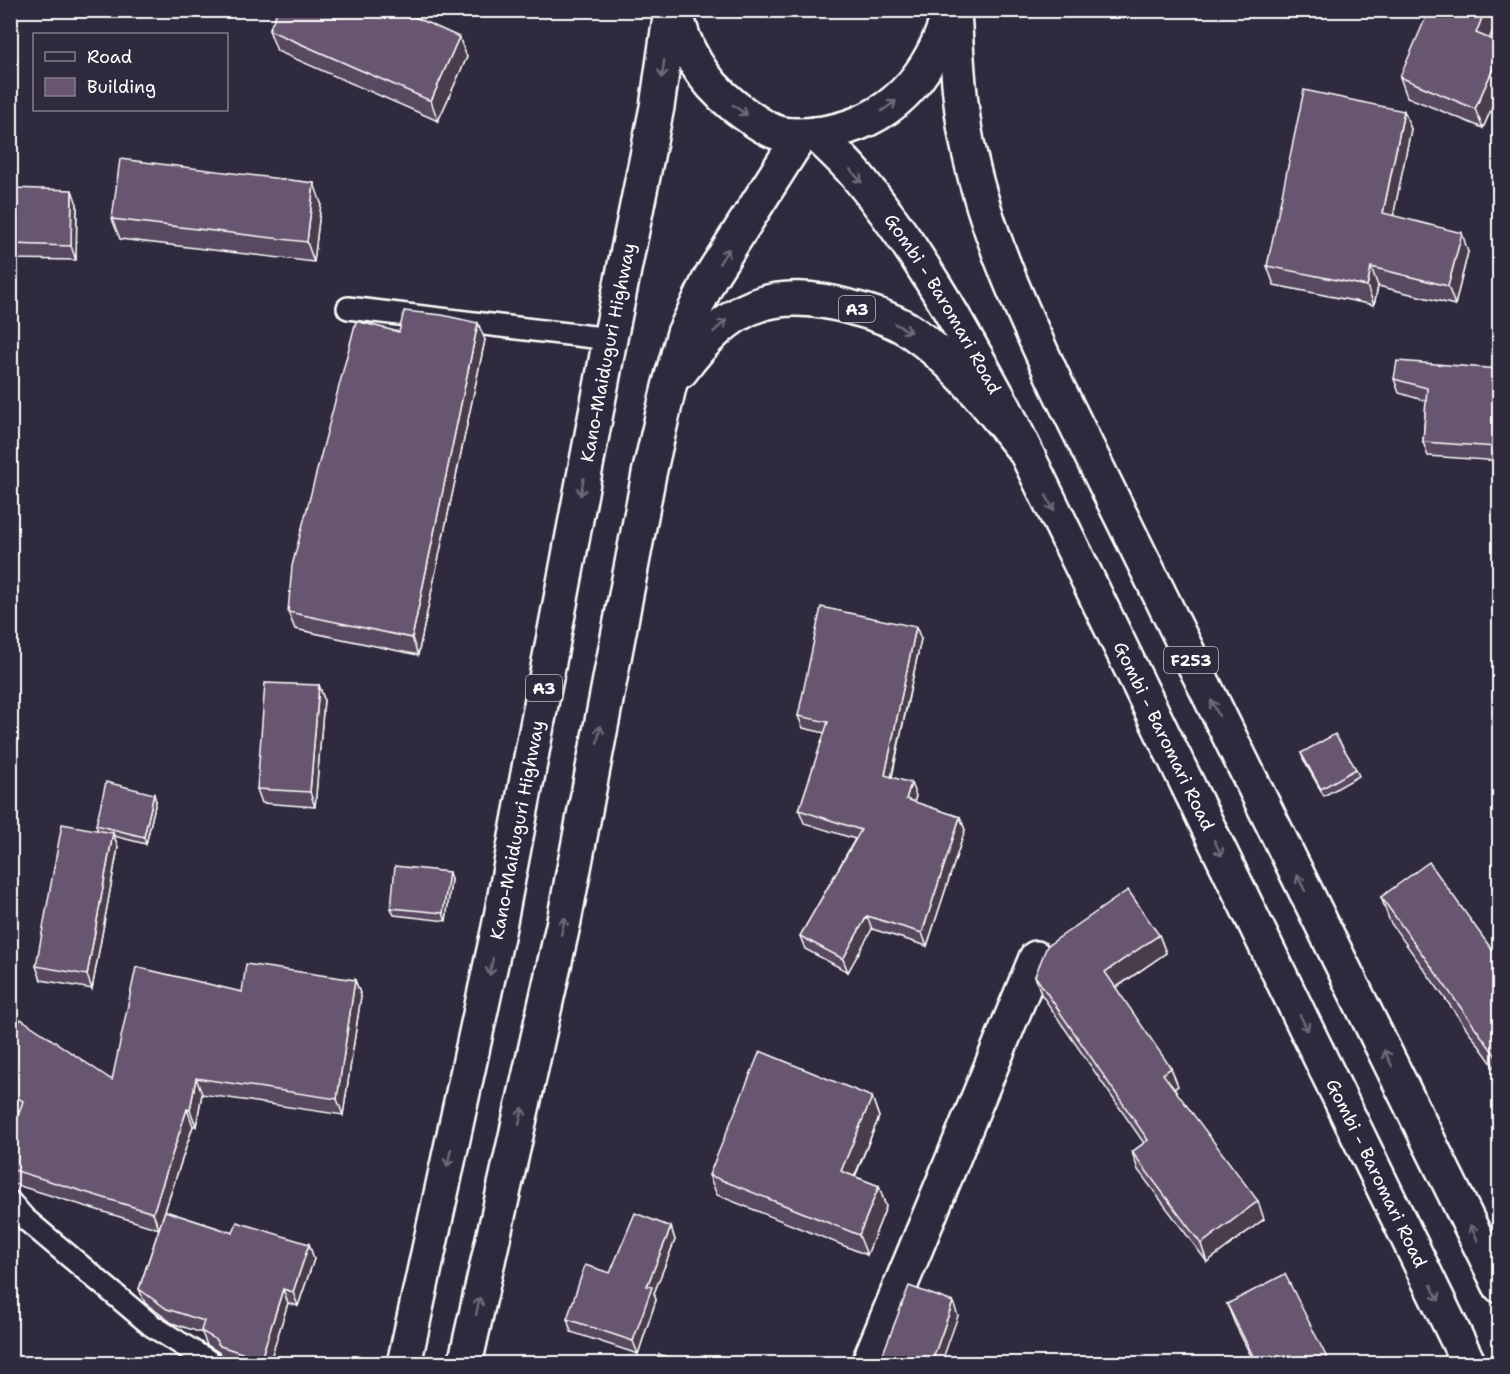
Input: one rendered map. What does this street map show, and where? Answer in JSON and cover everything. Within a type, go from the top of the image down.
[{"type":"main road","name":"Kano-Maiduguri Highway","points":[[404,1364],[499,927],[610,339],[657,107],[670,10]]},
{"type":"main road","points":[[676,10],[679,26],[693,61],[715,91],[743,113],[774,132],[808,134],[835,131],[874,117],[903,96],[929,63],[952,10]]},
{"type":"main road","name":"F253","points":[[952,10],[960,94],[970,156],[989,222],[1018,303],[1500,1286]]},
{"type":"main road","name":"A3","points":[[465,1364],[564,921],[649,474],[684,333],[710,278],[808,134]]},
{"type":"main road","name":"Gombi - Baromari Road","points":[[808,134],[856,175],[922,263],[958,322],[1005,409],[1469,1364]]},
{"type":"main road","name":"A3","points":[[669,387],[702,343],[729,318],[763,302],[800,298],[836,303],[875,314],[910,331],[942,357],[973,387],[1024,450]]},
{"type":"main road","points":[[868,1364],[1036,958]]},
{"type":"lane","points":[[348,308],[610,339]]},
{"type":"lane","points":[[10,1202],[24,1218],[151,1325],[213,1364]]},
{"type":"building","points":[[278,10],[399,10],[459,37],[431,101],[269,30]]},
{"type":"building","points":[[1429,10],[1485,10],[1476,33],[1500,43],[1500,53],[1475,109],[1400,77]]},
{"type":"building","points":[[1304,90],[1404,111],[1383,213],[1462,233],[1448,286],[1371,267],[1367,286],[1267,266]]},
{"type":"building","points":[[120,159],[314,183],[307,242],[112,219]]},
{"type":"building","points":[[10,188],[72,190],[71,246],[10,244]]},
{"type":"building","points":[[404,311],[442,315],[478,323],[412,638],[288,612],[292,566],[356,321],[399,332]]},
{"type":"building","points":[[1397,361],[1500,369],[1497,447],[1423,442],[1427,388],[1394,379]]},
{"type":"building","points":[[821,607],[916,627],[885,775],[911,783],[906,799],[960,817],[922,933],[867,916],[843,959],[800,936],[861,830],[799,810],[828,722],[798,716]]},
{"type":"building","points":[[265,683],[319,685],[310,792],[257,789]]},
{"type":"building","points":[[1335,734],[1356,769],[1321,789],[1301,753]]},
{"type":"building","points":[[106,782],[154,794],[144,837],[96,825]]},
{"type":"building","points":[[62,824],[113,833],[87,975],[36,966]]},
{"type":"building","points":[[1429,862],[1500,961],[1500,1062],[1381,897]]},
{"type":"building","points":[[395,866],[449,872],[443,913],[391,908]]},
{"type":"building","points":[[1128,890],[1159,935],[1105,972],[1171,1068],[1163,1074],[1258,1201],[1201,1244],[1132,1152],[1148,1140],[1035,976],[1047,946]]},
{"type":"building","points":[[246,964],[355,980],[337,1099],[196,1078],[190,1110],[187,1109],[153,1213],[10,1169],[10,1140],[23,1101],[10,1093],[10,1034],[21,1019],[112,1080],[136,967],[242,992]]},
{"type":"building","points":[[760,1051],[872,1097],[841,1171],[879,1186],[859,1235],[709,1175]]},
{"type":"building","points":[[165,1211],[233,1233],[237,1222],[309,1244],[293,1292],[283,1289],[261,1359],[220,1346],[215,1339],[201,1331],[204,1321],[167,1309],[139,1289]]},
{"type":"building","points":[[635,1213],[671,1227],[647,1286],[652,1287],[633,1341],[567,1319],[585,1265],[610,1273]]},
{"type":"building","points":[[1285,1274],[1330,1364],[1257,1364],[1227,1304]]},
{"type":"building","points":[[909,1286],[953,1302],[931,1364],[879,1364]]},
{"type":"building","points":[[659,1354],[687,1364],[655,1364]]}]
